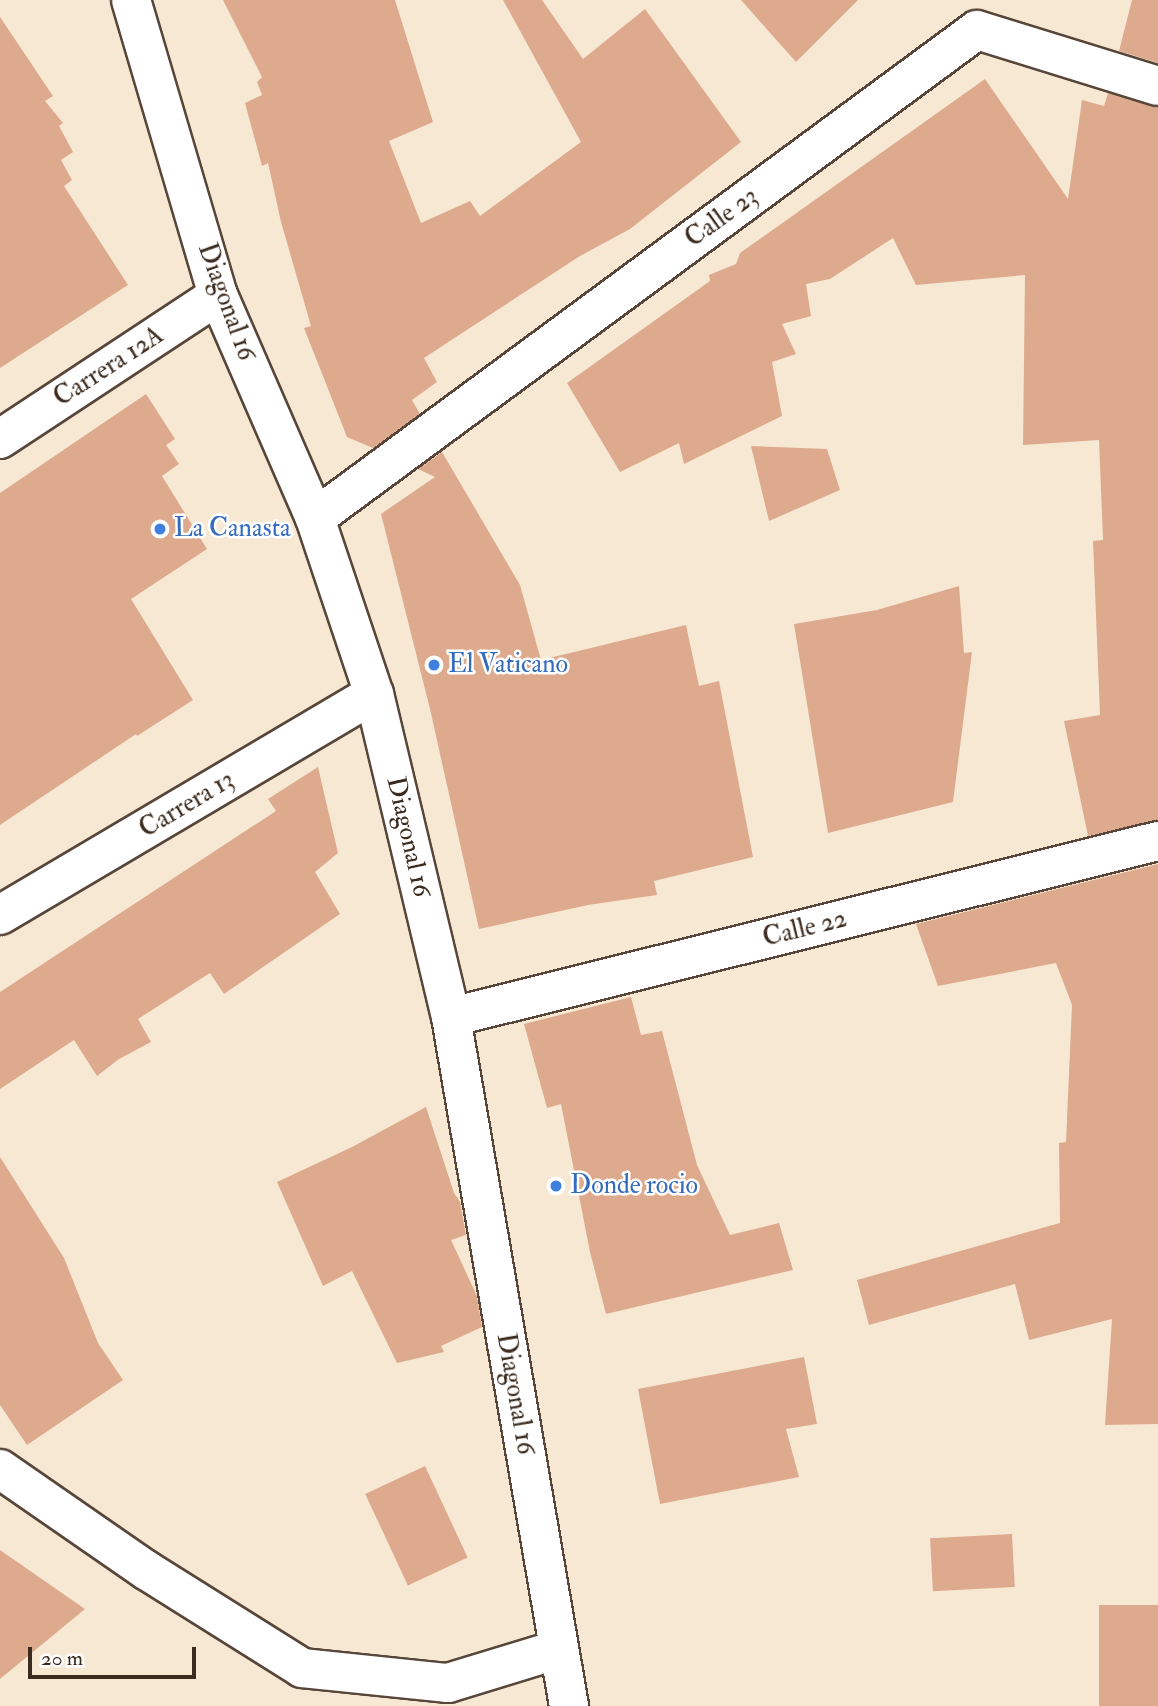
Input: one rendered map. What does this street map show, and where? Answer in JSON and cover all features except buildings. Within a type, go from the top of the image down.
[{"type":"street","name":"Diagonal 16","points":[[131,0],[218,295],[315,518],[374,694],[451,1017],[569,1706]]},
{"type":"street","name":"Calle 23","points":[[315,518],[981,15],[1158,86]]},
{"type":"street","name":"Carrera 12A","points":[[0,439],[218,295]]},
{"type":"street","name":"Carrera 13","points":[[0,915],[374,694]]},
{"type":"street","name":"Calle 22","points":[[451,1017],[1158,841]]},
{"type":"street","points":[[0,1468],[146,1570],[302,1668],[448,1684],[559,1649]]},
{"type":"place","name":"La Canasta","points":[[160,529]]},
{"type":"place","name":"El Vaticano","points":[[434,665]]},
{"type":"place","name":"Donde rocio","points":[[556,1186]]}]
